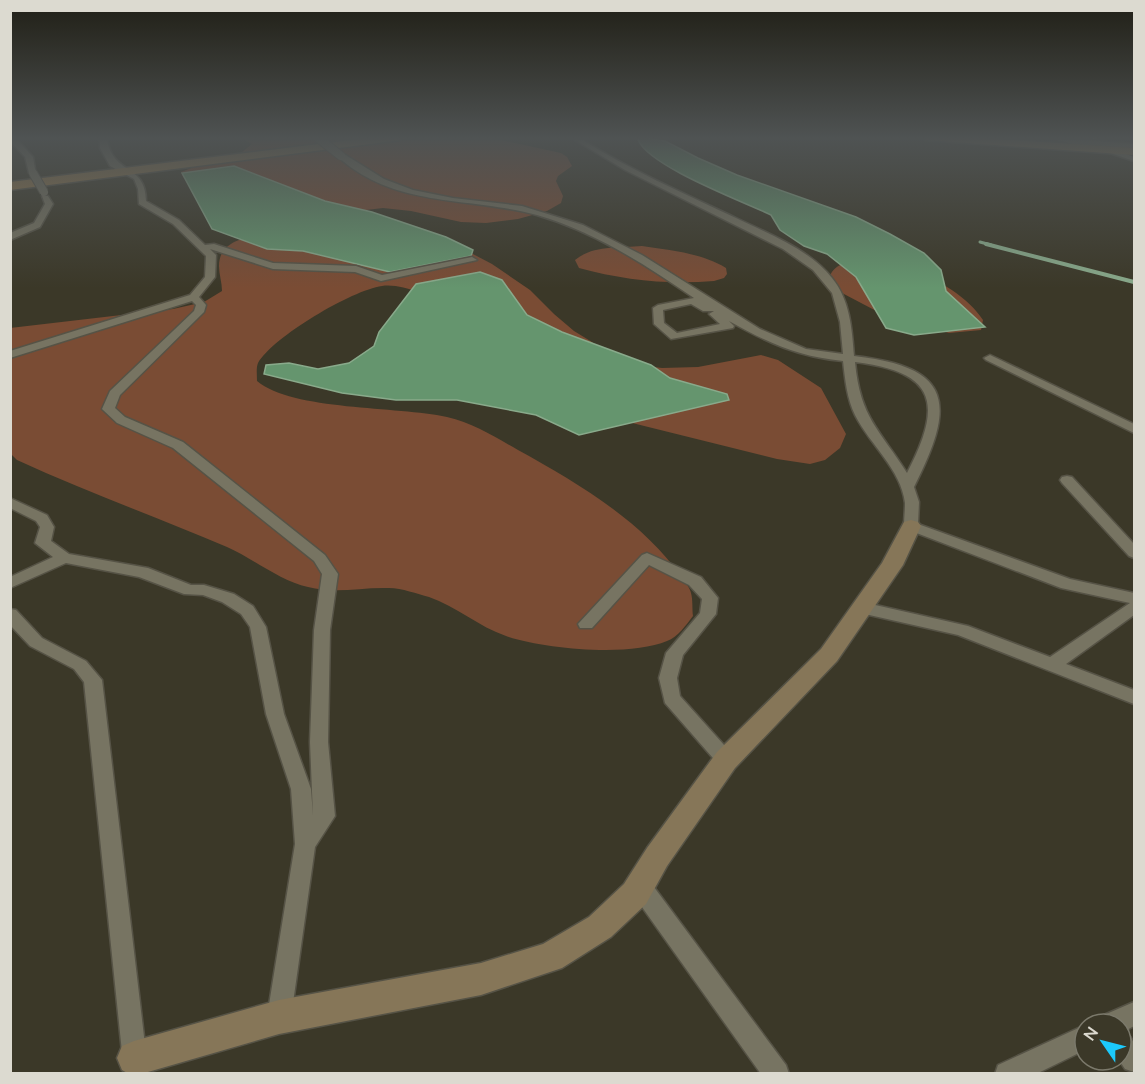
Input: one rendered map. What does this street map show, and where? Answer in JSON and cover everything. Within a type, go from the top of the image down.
[{"type":"street","points":[[10,237],[37,225],[49,204],[40,188]]},
{"type":"street","points":[[10,356],[46,342],[194,297],[210,277],[211,255],[176,222],[142,202],[141,188]]},
{"type":"street","points":[[397,188],[448,200],[514,207],[559,219],[593,233],[647,262],[716,311],[729,326],[675,337],[659,324],[658,308],[693,302],[716,311],[781,343],[812,354],[888,363],[911,373],[923,381],[930,394],[934,410],[931,439],[907,487]]},
{"type":"street","points":[[10,614],[36,642],[80,665],[93,680],[135,1066],[279,1017],[481,979],[550,957],[600,927],[635,894],[657,857],[726,760],[763,720],[829,656],[891,565],[911,526],[912,501],[907,487],[861,414],[851,380],[846,317],[836,291],[823,274],[785,247],[668,188]]},
{"type":"street","points":[[10,231],[24,224],[44,195]]},
{"type":"street","points":[[203,248],[211,246],[273,266],[356,268],[381,278],[472,260]]},
{"type":"street","points":[[194,297],[201,305],[199,312],[114,394],[108,409],[121,420],[178,445],[320,558],[330,574],[322,630],[320,731],[325,816],[305,844]]},
{"type":"street","points":[[990,358],[1134,429]]},
{"type":"street","points":[[1067,480],[1134,553]]},
{"type":"street","points":[[10,502],[42,518],[47,527],[43,543],[64,558],[142,572],[190,590],[204,590],[228,598],[247,610],[258,627],[275,714],[301,789],[305,844],[279,1017]]},
{"type":"street","points":[[911,526],[1066,584],[1134,598]]},
{"type":"street","points":[[10,583],[64,558]]},
{"type":"street","points":[[585,624],[647,558],[695,581],[710,598],[708,614],[675,653],[668,678],[671,698],[726,760]]},
{"type":"street","points":[[1053,664],[1134,607]]},
{"type":"street","points":[[862,608],[962,630],[1134,697]]},
{"type":"street","points":[[640,886],[777,1074]]},
{"type":"street","points":[[1007,1074],[1073,1043]]},
{"type":"shaded area","points":[[190,188],[290,188],[325,201],[372,212],[446,237],[473,250],[471,256],[390,272],[303,251],[267,249],[212,229]]},
{"type":"shaded area","points":[[197,188],[559,188],[563,196],[561,203],[547,211],[518,219],[486,223],[461,222],[411,211],[383,208],[307,217],[205,194]]},
{"type":"shaded area","points":[[710,188],[773,188],[856,217],[890,234],[924,253],[941,270],[946,291],[985,327],[914,335],[886,328],[856,277],[827,254],[804,246],[780,230],[771,215]]},
{"type":"shaded area","points":[[257,235],[471,253],[492,264],[530,290],[554,314],[603,353],[630,364],[662,368],[698,367],[761,355],[778,360],[821,388],[846,434],[840,448],[825,460],[810,464],[777,459],[600,415],[418,291],[396,286],[369,289],[334,305],[296,328],[266,352],[258,363],[257,381],[273,391],[320,403],[426,414],[466,423],[563,475],[607,505],[648,538],[687,585],[692,596],[693,616],[678,634],[667,641],[651,646],[610,650],[564,648],[523,641],[486,627],[439,601],[404,590],[379,588],[329,590],[298,584],[227,547],[43,472],[17,460],[11,454],[10,328],[173,309],[204,302],[222,291],[219,266],[222,252],[243,238]]},
{"type":"shaded area","points":[[642,246],[707,259],[726,268],[727,274],[724,278],[714,281],[646,281],[579,268],[575,260],[598,250]]},
{"type":"shaded area","points":[[853,259],[907,269],[943,284],[977,312],[983,320],[981,330],[949,333],[882,314],[842,293],[829,280],[830,276],[838,266]]},
{"type":"shaded area","points":[[480,272],[502,280],[527,315],[562,332],[651,365],[670,378],[727,394],[729,400],[579,435],[536,415],[457,400],[396,400],[342,393],[264,374],[266,365],[289,363],[318,369],[349,363],[374,346],[379,332],[416,284]]},
{"type":"waterway","points":[[980,242],[991,245]]},
{"type":"waterway","points":[[986,244],[1134,282]]}]
